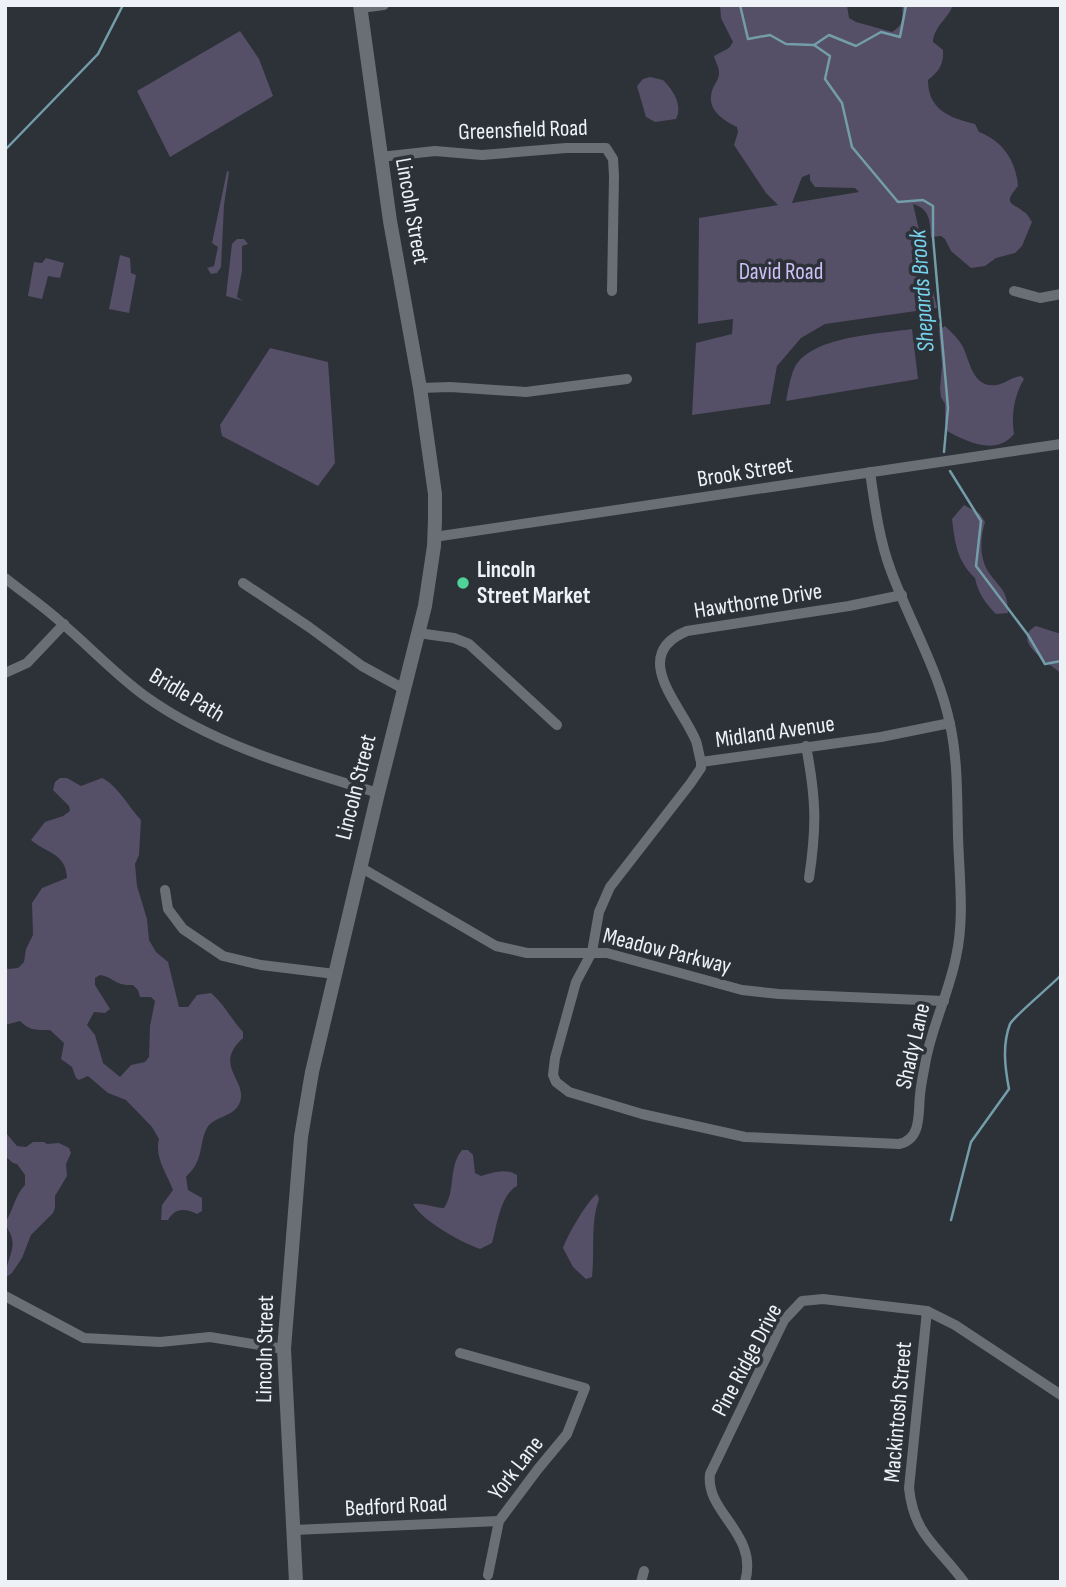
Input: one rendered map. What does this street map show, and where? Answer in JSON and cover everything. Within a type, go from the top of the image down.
[{"type":"main road","name":"Lincoln Street","points":[[296,1582],[284,1349],[301,1137],[312,1072],[377,793],[418,633],[430,576],[434,537],[435,494],[420,388],[380,157],[360,6]]},
{"type":"street","points":[[360,6],[384,5]]},
{"type":"street","name":"Greensfield Road","points":[[380,157],[435,151],[482,155],[566,148],[606,148],[613,159],[614,176],[612,291]]},
{"type":"street","points":[[1014,291],[1040,298],[1061,294]]},
{"type":"street","points":[[420,388],[450,387],[526,392],[627,379]]},
{"type":"street","name":"Brook Street","points":[[434,537],[1061,444]]},
{"type":"street","name":"Shady Lane","points":[[592,952],[576,982],[553,1075],[556,1082],[569,1092],[642,1114],[745,1137],[905,1143],[917,1126],[919,1096],[930,1040],[957,954],[960,928],[957,775],[950,723],[891,571],[880,533],[870,472]]},
{"type":"street","name":"Bridle Path","points":[[5,578],[64,624],[145,696],[178,716],[218,737],[274,759],[377,793]]},
{"type":"street","points":[[243,583],[362,666],[404,689]]},
{"type":"street","name":"Hawthorne Drive","points":[[701,762],[696,741],[660,675],[660,661],[667,645],[677,635],[687,631],[902,595]]},
{"type":"street","points":[[5,673],[27,663],[64,624]]},
{"type":"street","points":[[418,633],[454,638],[468,644],[557,724]]},
{"type":"street","name":"Midland Avenue","points":[[592,952],[599,912],[610,887],[690,784],[701,768],[701,762],[881,737],[950,723]]},
{"type":"street","points":[[806,746],[816,811],[815,841],[809,878]]},
{"type":"street","name":"Meadow Parkway","points":[[360,867],[496,946],[527,953],[607,953],[742,989],[779,994],[943,1001]]},
{"type":"street","points":[[164,890],[168,909],[183,929],[223,956],[261,965],[335,974]]},
{"type":"street","points":[[5,1296],[83,1338],[160,1342],[210,1336],[284,1349]]},
{"type":"street","name":"Pine Ridge Drive","points":[[745,1582],[748,1571],[746,1550],[714,1497],[709,1483],[710,1474],[785,1320],[802,1301],[823,1299],[927,1311],[955,1325],[1061,1395]]},
{"type":"street","name":"Mackintosh Street","points":[[927,1311],[909,1488],[911,1509],[927,1539],[964,1582]]},
{"type":"street","name":"York Lane","points":[[460,1353],[585,1388],[567,1434],[499,1521],[488,1575]]},
{"type":"street","name":"Bedford Road","points":[[294,1530],[499,1521]]},
{"type":"street","points":[[642,1582],[643,1571]]},
{"type":"green space","points":[[720,5],[847,5],[849,18],[892,32],[902,21],[902,5],[953,5],[934,36],[933,42],[943,50],[943,55],[940,68],[928,80],[932,99],[942,111],[975,124],[979,132],[995,141],[1007,153],[1018,186],[1010,202],[1027,214],[1032,222],[1022,246],[1015,253],[996,258],[985,266],[971,268],[951,251],[945,239],[941,236],[931,237],[926,212],[913,204],[937,308],[825,324],[801,338],[777,366],[770,404],[692,415],[696,343],[732,334],[733,319],[698,324],[699,218],[778,205],[766,193],[734,145],[737,127],[716,112],[711,101],[719,74],[714,56],[729,48],[733,42],[721,18]],"holes":[[[810,174],[810,180],[815,187],[855,188],[859,192],[792,203],[802,177]]]},
{"type":"green space","points":[[240,31],[259,59],[273,96],[170,157],[137,91]]},
{"type":"green space","points":[[650,77],[663,80],[673,93],[678,103],[676,119],[655,122],[646,117],[637,86],[643,79]]},
{"type":"green space","points":[[227,171],[221,267],[217,273],[211,274],[207,268],[214,266],[218,247],[212,243]]},
{"type":"green space","points":[[237,239],[244,239],[248,244],[242,246],[242,271],[237,297],[243,301],[226,296],[232,244]]},
{"type":"green space","points":[[120,255],[130,258],[131,273],[136,275],[129,313],[109,309]]},
{"type":"green space","points":[[46,258],[64,263],[60,278],[48,276],[42,299],[28,296],[34,262],[42,263]]},
{"type":"green space","points":[[945,326],[961,344],[974,373],[982,382],[996,385],[1021,376],[1024,379],[1014,406],[1014,434],[1007,441],[990,446],[981,445],[947,431],[945,404],[940,389],[942,365],[939,330]]},
{"type":"green space","name":"David Road","points":[[912,329],[918,379],[786,401],[794,369],[802,358],[814,350],[847,338]]},
{"type":"green space","points":[[270,348],[328,362],[335,463],[318,486],[222,436],[220,425]]},
{"type":"green space","points":[[964,505],[980,514],[985,522],[981,541],[983,561],[1005,595],[1008,613],[996,614],[988,606],[975,578],[961,558],[952,519]]},
{"type":"green space","points":[[1036,626],[1061,634],[1061,673],[1029,644],[1029,632]]},
{"type":"green space","points":[[60,778],[67,778],[81,786],[102,778],[118,791],[141,820],[139,855],[135,864],[137,886],[147,919],[149,940],[156,952],[168,962],[179,1007],[188,1007],[197,995],[211,993],[243,1032],[243,1038],[234,1048],[231,1057],[241,1094],[240,1102],[233,1111],[207,1128],[198,1160],[186,1177],[188,1190],[202,1198],[202,1211],[197,1214],[181,1210],[168,1220],[161,1220],[162,1205],[173,1190],[158,1152],[159,1139],[152,1127],[126,1100],[108,1093],[88,1076],[79,1080],[76,1078],[72,1067],[61,1059],[64,1043],[50,1030],[27,1027],[20,1021],[5,1025],[5,966],[8,969],[18,968],[24,962],[26,949],[33,935],[32,903],[42,888],[67,878],[59,858],[31,840],[45,822],[70,811],[69,806],[53,790],[55,782]],"holes":[[[105,976],[122,984],[133,985],[140,997],[151,997],[155,1001],[150,1026],[149,1057],[145,1062],[131,1065],[120,1077],[103,1063],[95,1035],[87,1025],[94,1012],[105,1013],[110,1009],[95,985],[95,978]]]},
{"type":"green space","points":[[5,1118],[6,1133],[17,1146],[26,1147],[33,1142],[59,1143],[69,1148],[71,1153],[66,1164],[67,1176],[55,1196],[53,1213],[31,1235],[22,1258],[5,1278],[13,1244],[5,1223],[25,1185],[25,1175],[17,1164],[5,1156]]},
{"type":"green space","points":[[462,1150],[468,1150],[473,1155],[475,1173],[481,1176],[504,1171],[517,1175],[517,1186],[511,1190],[503,1204],[492,1243],[480,1249],[433,1224],[413,1204],[444,1208],[450,1194],[455,1164]]},
{"type":"green space","points":[[597,1194],[599,1199],[594,1228],[592,1277],[586,1279],[573,1267],[563,1248],[578,1219]]},
{"type":"waterway","points":[[5,150],[98,54],[123,5]]},
{"type":"waterway","name":"Shepards Brook","points":[[740,5],[748,39],[770,35],[786,44],[814,45],[830,56],[825,79],[842,103],[852,147],[898,202],[923,200],[933,206],[933,237],[948,408],[944,452]]},
{"type":"waterway","points":[[814,45],[829,35],[856,46],[881,32],[900,37],[906,5]]},
{"type":"waterway","name":"Shepards Brook","points":[[950,471],[981,521],[976,566],[1028,635],[1045,664],[1061,661]]},
{"type":"waterway","name":"Shepards Brook","points":[[951,1220],[971,1142],[1009,1089],[1005,1048],[1010,1024],[1061,975]]},
{"type":"place","name":"Lincoln Street Market","points":[[463,583]]}]
